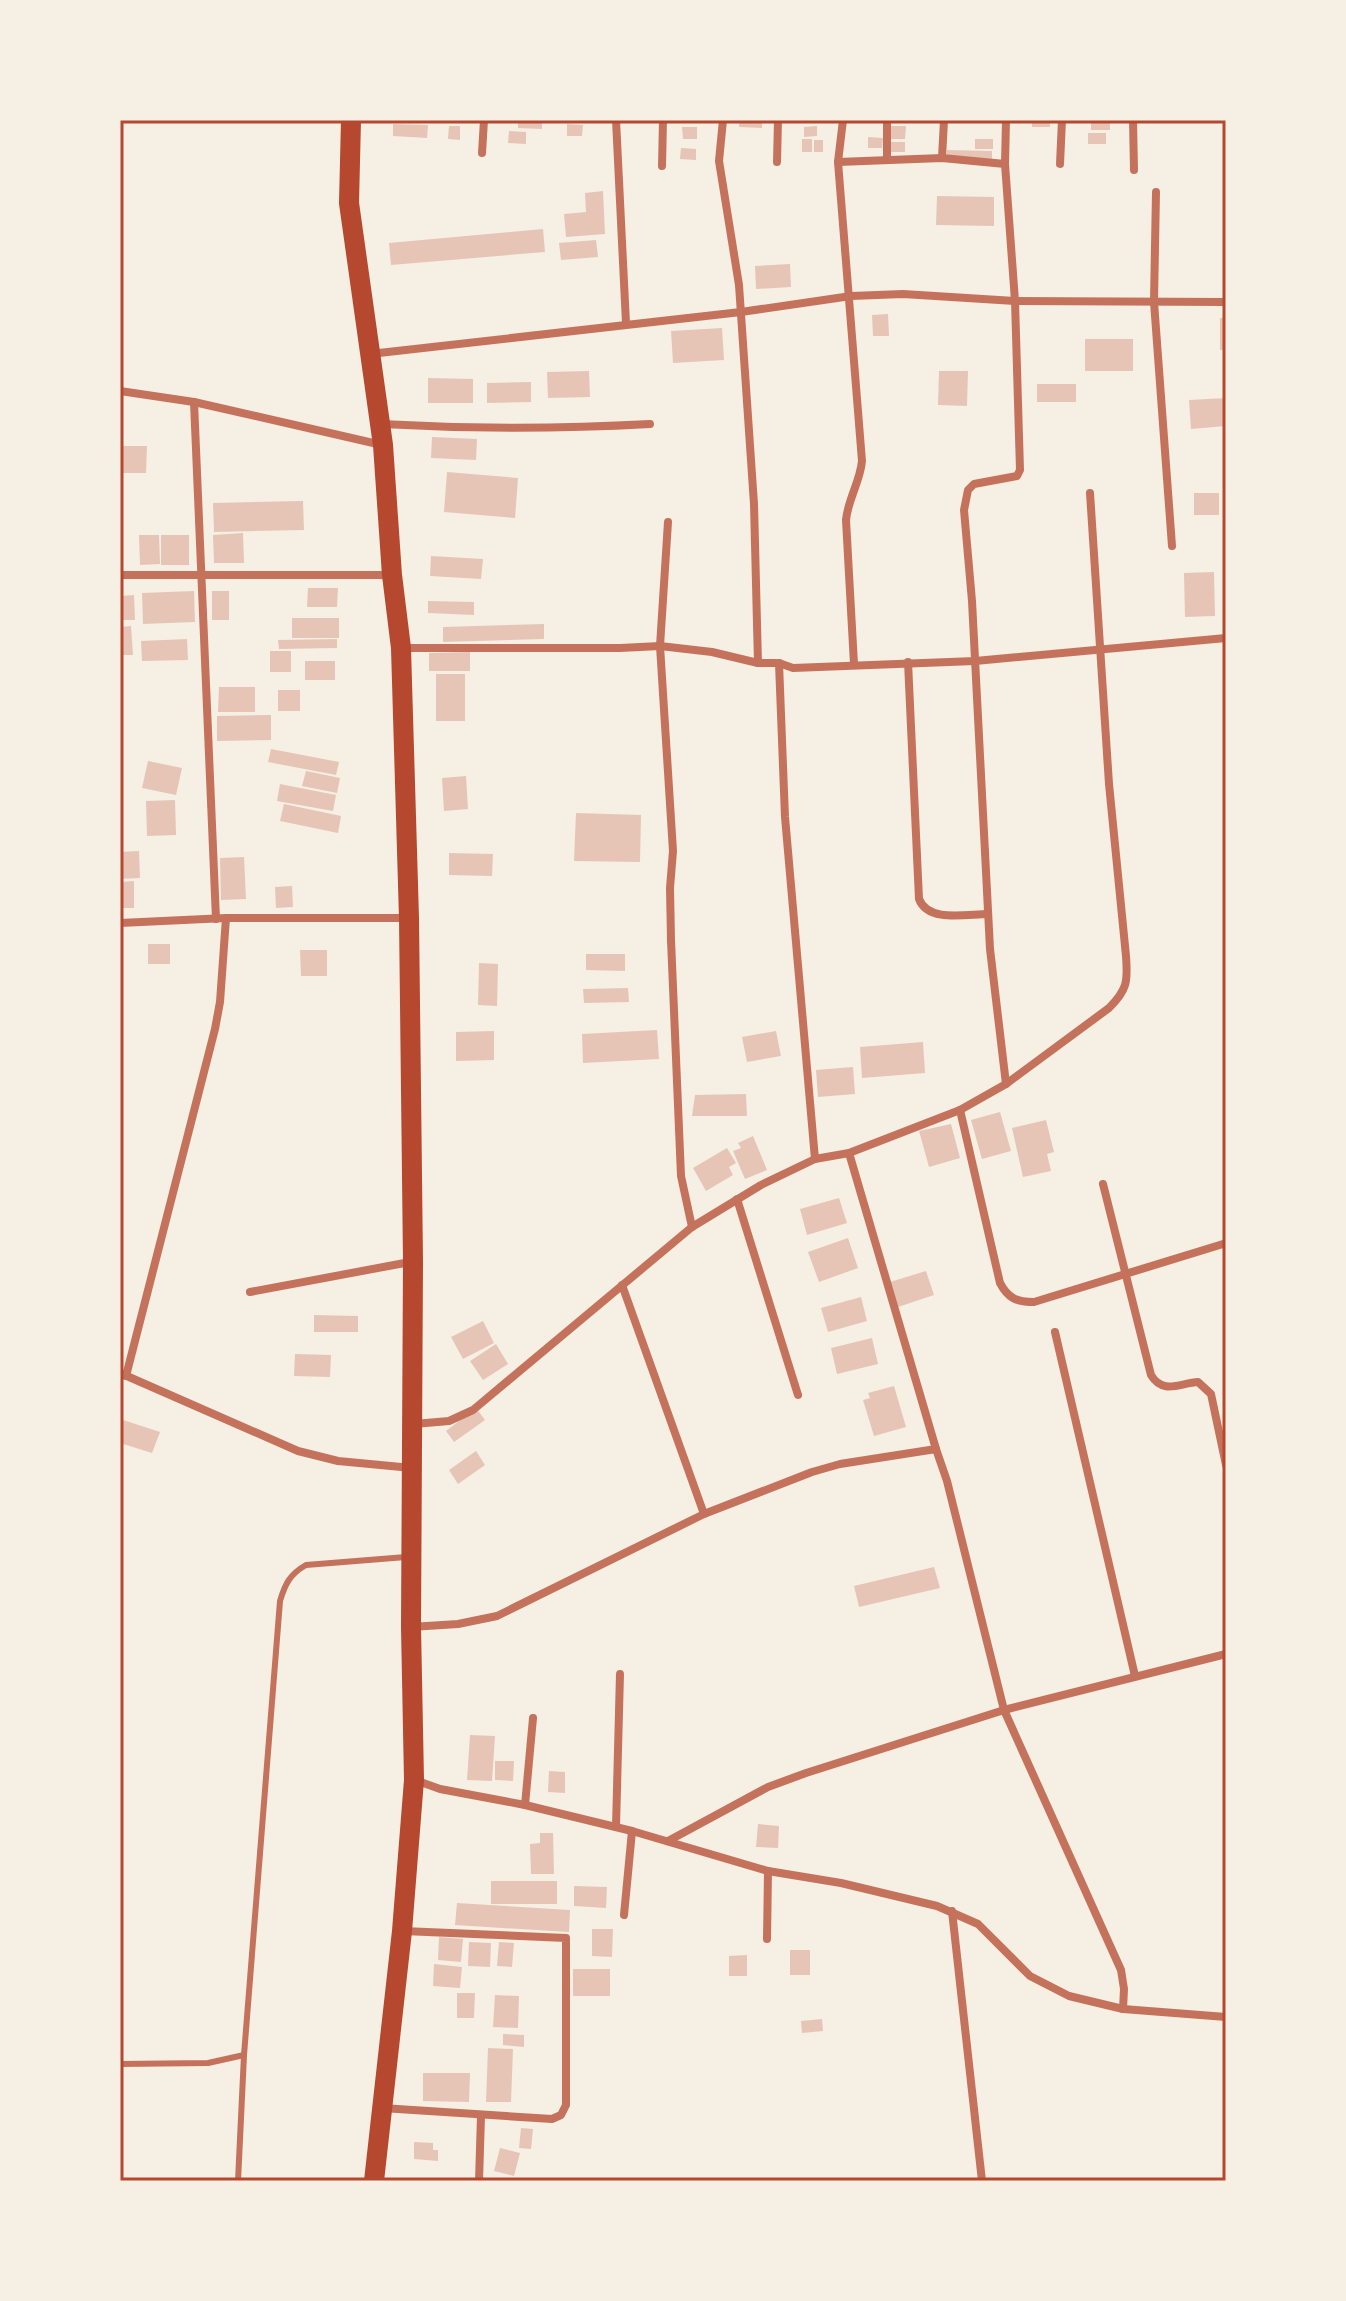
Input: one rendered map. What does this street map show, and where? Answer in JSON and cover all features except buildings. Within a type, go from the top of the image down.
[{"type":"highway","points":[[351,120],[349,203],[383,445],[392,575],[401,648],[409,918],[413,1262],[411,1627],[414,1780],[402,1931],[374,2181]]},
{"type":"street","points":[[482,153],[484,120]]},
{"type":"street","points":[[616,120],[626,323]]},
{"type":"street","points":[[662,166],[663,120]]},
{"type":"street","points":[[723,120],[719,161],[741,312],[754,504],[758,663]]},
{"type":"street","points":[[777,162],[778,120]]},
{"type":"street","points":[[843,120],[838,162],[862,461],[861,475],[847,507],[846,520],[854,664]]},
{"type":"street","points":[[887,120],[887,160]]},
{"type":"street","points":[[942,158],[944,120]]},
{"type":"street","points":[[1006,120],[1005,164],[1015,301],[1020,470],[1017,476],[974,484],[965,499],[988,914],[1006,1084]]},
{"type":"street","points":[[1060,164],[1062,120]]},
{"type":"street","points":[[1133,120],[1134,170]]},
{"type":"street","points":[[838,162],[942,158],[1005,164]]},
{"type":"street","points":[[1156,192],[1154,302],[1172,546]]},
{"type":"street","points":[[369,354],[741,312],[851,296],[903,294],[1015,301],[1226,302]]},
{"type":"street","points":[[120,391],[194,402],[383,445]]},
{"type":"street","points":[[194,402],[221,918],[220,1002],[123,1375],[298,1451],[338,1461],[413,1468]]},
{"type":"street","points":[[380,424],[465,429],[563,429],[650,424]]},
{"type":"street","points":[[413,1425],[449,1421],[473,1410],[692,1227],[737,1199],[815,1159],[849,1153],[960,1110],[1006,1084],[1109,1008],[1123,994],[1127,977],[1109,784],[1090,493]]},
{"type":"street","points":[[668,522],[660,646],[673,851],[671,940],[681,1176],[692,1227]]},
{"type":"street","points":[[120,575],[392,575]]},
{"type":"street","points":[[401,648],[660,646],[712,652],[758,663],[779,663],[793,668],[975,661],[1226,638]]},
{"type":"street","points":[[908,662],[919,899],[922,908],[931,914],[988,914]]},
{"type":"street","points":[[779,663],[785,817],[815,1159]]},
{"type":"street","points":[[120,923],[221,918],[409,918]]},
{"type":"street","points":[[960,1110],[1000,1283],[1006,1295],[1018,1302],[1034,1302],[1223,1244]]},
{"type":"street","points":[[849,1153],[947,1481],[1004,1710],[1121,1970],[1123,2009]]},
{"type":"street","points":[[1103,1184],[1151,1375],[1155,1383],[1162,1387],[1198,1382],[1206,1387],[1211,1394],[1226,1465]]},
{"type":"street","points":[[737,1199],[798,1395]]},
{"type":"street","points":[[250,1292],[413,1262]]},
{"type":"street","points":[[622,1285],[704,1514]]},
{"type":"street","points":[[1055,1332],[1135,1676]]},
{"type":"street","points":[[411,1627],[458,1624],[497,1616],[704,1514],[812,1472],[840,1464],[936,1449]]},
{"type":"street","points":[[668,1841],[768,1787],[1004,1710],[1226,1654]]},
{"type":"street","points":[[616,1827],[620,1674]]},
{"type":"street","points":[[525,1805],[533,1718]]},
{"type":"street","points":[[414,1780],[440,1789],[525,1805],[632,1831],[768,1871],[841,1883],[952,1911],[978,1924],[1030,1976],[1069,1996],[1123,2009],[1226,2017]]},
{"type":"street","points":[[624,1915],[632,1831]]},
{"type":"street","points":[[767,1939],[768,1871]]},
{"type":"street","points":[[952,1911],[982,2181]]},
{"type":"street","points":[[381,2108],[552,2119],[561,2115],[566,2105],[566,1938],[402,1931]]},
{"type":"street","points":[[479,2181],[481,2116]]},
{"type":"lane","points":[[238,2181],[244,2055],[280,1601],[284,1585],[293,1572],[306,1565],[412,1556]]},
{"type":"lane","points":[[120,2064],[208,2063],[244,2055]]}]
